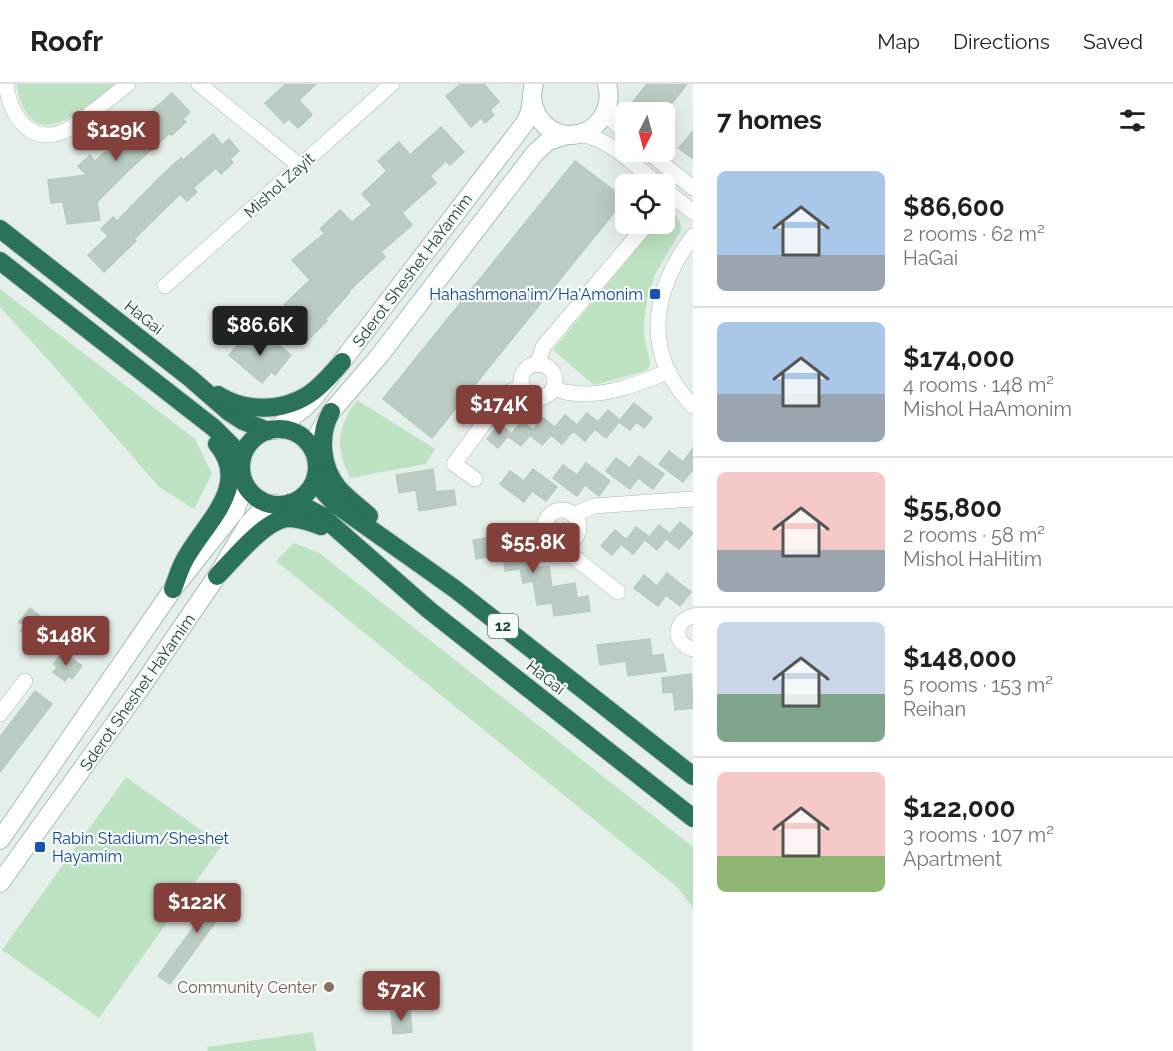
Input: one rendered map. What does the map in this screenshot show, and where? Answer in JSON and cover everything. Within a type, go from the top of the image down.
[{"type":"highway","name":"HaGai","points":[[0,229],[190,378],[236,417],[271,430]]},
{"type":"highway","name":"12","points":[[0,261],[214,428],[236,451],[245,485],[261,500],[282,504]]},
{"type":"highway","points":[[190,378],[223,398],[251,407],[266,408],[294,402],[308,395],[322,384],[342,362]]},
{"type":"highway","points":[[173,397],[217,444],[227,460],[229,475],[220,520],[183,562],[173,589]]},
{"type":"highway","points":[[331,412],[324,430],[323,450],[327,469],[338,488],[455,589]]},
{"type":"highway","points":[[242,471],[243,456],[250,443],[261,434],[271,430],[283,430],[297,434],[308,443],[315,456],[316,476],[303,496],[282,504]]},
{"type":"highway","name":"HaGai","points":[[316,476],[324,492],[335,504],[455,589],[693,776]]},
{"type":"highway","name":"HaGai","points":[[282,504],[307,508],[322,516],[429,610],[693,818]]},
{"type":"highway","points":[[217,576],[247,538],[278,520],[287,518],[299,518],[320,525],[343,537],[386,571]]},
{"type":"street","points":[[6,84],[15,114],[22,123],[41,135],[52,135],[65,131],[79,123],[128,84]]},
{"type":"street","points":[[199,84],[300,166]]},
{"type":"street","name":"Mishol Zayit","points":[[165,286],[392,84]]},
{"type":"street","points":[[532,90],[534,110],[540,120],[554,131],[590,135],[606,143],[645,174]]},
{"type":"street","name":"Sderot Sheshet HaYamim","points":[[271,430],[309,403],[342,362],[525,123],[530,112],[532,90]]},
{"type":"street","points":[[609,92],[612,120],[615,123]]},
{"type":"street","name":"Sderot Sheshet HaYamim","points":[[315,456],[318,434],[331,412],[380,356],[537,150],[551,139],[595,126],[603,117],[609,92]]},
{"type":"street","points":[[660,162],[693,188]]},
{"type":"street","points":[[675,198],[693,212]]},
{"type":"street","points":[[537,365],[543,347],[639,234]]},
{"type":"street","points":[[693,236],[682,250],[668,276],[660,301],[657,324],[659,346],[669,372],[675,384],[693,406]]},
{"type":"street","points":[[537,365],[545,366],[554,378],[553,388],[546,396],[539,398],[529,395],[521,380],[524,372],[537,365]]},
{"type":"street","points":[[553,388],[572,394],[594,393],[629,387],[669,372]]},
{"type":"street","points":[[475,479],[454,464],[506,393],[523,387]]},
{"type":"street","points":[[220,520],[235,511],[243,489],[242,471]]},
{"type":"street","points":[[573,515],[594,506],[693,499]]},
{"type":"street","points":[[247,538],[254,517],[260,512],[282,504]]},
{"type":"street","points":[[558,511],[566,511],[573,515],[578,524],[578,532],[572,540],[563,544],[549,538],[545,531],[549,516],[558,511]]},
{"type":"street","points":[[563,544],[570,554],[618,592]]},
{"type":"street","name":"Sderot Sheshet HaYamim","points":[[0,883],[141,687],[217,576]]},
{"type":"street","name":"Sderot Sheshet HaYamim","points":[[0,840],[173,589]]},
{"type":"street","points":[[693,616],[682,621],[678,634],[682,643],[693,649]]},
{"type":"street","points":[[0,714],[25,681]]},
{"type":"green space","points":[[17,84],[115,84],[73,116],[48,125],[37,123],[28,115],[20,100]]},
{"type":"green space","points":[[675,214],[680,222],[681,231],[655,274],[647,299],[644,336],[650,366],[645,371],[594,385],[553,350],[649,234],[675,234]]},
{"type":"green space","points":[[0,289],[195,439],[212,474],[194,509],[159,487],[0,307]]},
{"type":"green space","points":[[357,400],[435,449],[426,464],[350,478],[342,457],[340,438],[345,419]]},
{"type":"green space","points":[[294,543],[319,553],[693,847],[693,908],[677,887],[276,561]]},
{"type":"green space","points":[[126,777],[222,845],[99,1018],[2,950]]},
{"type":"green space","points":[[313,1032],[316,1051],[208,1051],[207,1047]]},
{"type":"building","points":[[286,84],[316,84],[299,100],[312,115],[298,128],[289,119],[284,123],[265,103]]},
{"type":"building","points":[[461,84],[484,84],[499,102],[490,110],[494,115],[485,123],[481,118],[471,127],[446,96]]},
{"type":"building","points":[[647,84],[687,84],[673,102],[633,102]]},
{"type":"building","points":[[172,93],[190,112],[183,119],[186,122],[172,135],[170,133],[97,202],[100,220],[67,224],[63,202],[51,203],[48,180],[87,175],[78,166],[90,155],[95,161]]},
{"type":"building","points":[[441,127],[464,152],[450,165],[446,161],[430,176],[436,183],[402,213],[412,225],[381,252],[385,257],[349,291],[325,320],[327,321],[306,342],[283,318],[290,311],[284,305],[310,280],[292,260],[325,233],[320,229],[340,210],[352,222],[372,205],[362,194],[387,171],[378,161],[399,142],[410,155]]},
{"type":"building","points":[[693,131],[693,159],[679,148]]},
{"type":"building","points":[[213,134],[222,145],[229,139],[239,151],[230,159],[233,163],[221,174],[216,168],[193,188],[197,192],[187,201],[180,194],[104,272],[88,255],[108,236],[101,229],[113,217],[117,221],[163,174]]},
{"type":"building","points":[[575,161],[615,191],[615,211],[432,438],[383,399]]},
{"type":"building","points":[[247,334],[258,343],[265,334],[291,355],[275,375],[271,372],[262,383],[229,355]]},
{"type":"building","points":[[634,403],[652,418],[644,428],[636,422],[630,430],[619,422],[606,438],[595,429],[585,441],[573,431],[562,444],[551,435],[542,445],[530,435],[521,446],[509,437],[522,421],[533,430],[543,418],[555,427],[565,415],[577,425],[587,413],[598,422],[608,410],[620,420]]},
{"type":"building","points":[[500,424],[511,433],[498,448],[487,439]]},
{"type":"building","points":[[693,448],[693,469],[683,482],[659,464],[669,451],[683,462]]},
{"type":"building","points":[[639,456],[664,474],[653,489],[638,478],[630,489],[606,471],[616,458],[630,468]]},
{"type":"building","points":[[586,463],[610,481],[599,496],[585,485],[577,496],[553,478],[563,465],[577,475]]},
{"type":"building","points":[[433,469],[436,492],[454,490],[456,505],[419,511],[416,490],[399,493],[396,475]]},
{"type":"building","points":[[533,469],[557,487],[546,501],[532,491],[524,502],[500,484],[510,471],[524,481]]},
{"type":"building","points":[[680,522],[693,533],[679,549],[666,539],[657,550],[646,541],[659,525],[670,534]]},
{"type":"building","points":[[636,527],[648,536],[633,554],[622,545]]},
{"type":"building","points":[[615,530],[626,539],[612,555],[601,546]]},
{"type":"building","points":[[515,533],[518,553],[534,550],[537,567],[549,566],[552,587],[575,583],[577,598],[588,596],[590,611],[554,616],[552,603],[537,605],[533,581],[523,583],[520,569],[505,571],[503,555],[476,559],[473,540]]},
{"type":"building","points":[[667,573],[691,592],[680,606],[666,595],[658,606],[634,588],[644,575],[657,586]]},
{"type":"building","points":[[30,608],[51,625],[36,643],[21,631],[25,626],[19,622]]},
{"type":"building","points":[[650,639],[652,656],[663,654],[666,671],[628,676],[626,661],[600,665],[597,645]]},
{"type":"building","points":[[63,652],[82,666],[72,679],[69,676],[65,681],[53,672],[57,667],[53,664]]},
{"type":"building","points":[[691,674],[693,708],[675,710],[673,692],[663,693],[662,678]]},
{"type":"building","points":[[35,691],[52,704],[0,772],[0,737]]},
{"type":"building","points":[[224,885],[236,894],[170,984],[158,976]]},
{"type":"building","points":[[410,1010],[412,1032],[393,1034],[391,1012]]},
{"type":"place","name":"Hahashmona'im/Ha'Amonim","points":[[655,294]]},
{"type":"place","name":"Rabin Stadium/Sheshet Hayamim","points":[[40,847]]},
{"type":"place","name":"Community Center","points":[[329,987]]}]
